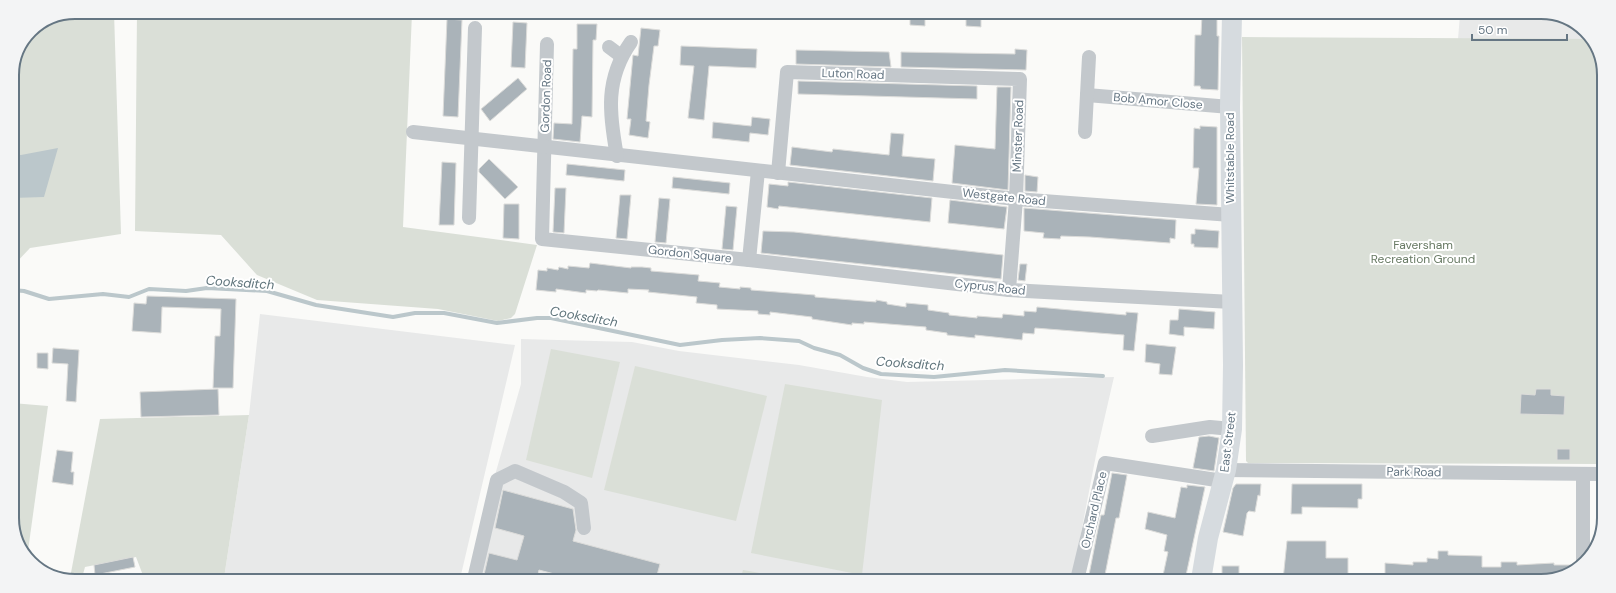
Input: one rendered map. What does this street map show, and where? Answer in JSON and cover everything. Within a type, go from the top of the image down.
[{"type":"main road","name":"Whitstable Road","points":[[1232,19],[1230,107],[1232,302]]},
{"type":"main road","name":"East Street","points":[[1202,574],[1208,538],[1225,476],[1232,429],[1234,366],[1232,302]]},
{"type":"street","points":[[469,218],[475,28]]},
{"type":"street","points":[[617,156],[612,126],[610,97],[614,74],[621,56],[631,42]]},
{"type":"street","name":"Gordon Road","points":[[542,239],[547,44]]},
{"type":"street","points":[[609,47],[621,56]]},
{"type":"street","points":[[1085,132],[1089,57]]},
{"type":"street","name":"Luton Road","points":[[778,173],[787,72],[1020,79]]},
{"type":"street","name":"Minster Road","points":[[1009,290],[1016,199],[1020,79]]},
{"type":"street","name":"Bob Amor Close","points":[[1087,95],[1230,107]]},
{"type":"street","points":[[413,132],[778,173]]},
{"type":"street","name":"Gordon Square","points":[[542,239],[749,260],[758,170]]},
{"type":"street","name":"Westgate Road","points":[[778,173],[1016,199],[1231,215]]},
{"type":"street","name":"Cyprus Road","points":[[749,260],[1009,290],[1232,302]]},
{"type":"street","points":[[1152,436],[1210,427],[1232,429]]},
{"type":"street","name":"Orchard Place","points":[[1078,574],[1105,463],[1225,476]]},
{"type":"street","points":[[475,574],[497,480],[515,471],[564,492],[581,503],[584,528]]},
{"type":"street","points":[[1583,474],[1583,556]]},
{"type":"street","name":"Park Road","points":[[1225,476],[1597,474]]},
{"type":"shaded area","points":[[1460,19],[1542,19],[1552,20],[1566,25],[1572,28],[1584,39],[1458,39]]},
{"type":"shaded area","points":[[58,148],[44,197],[19,198],[19,155]]},
{"type":"shaded area","points":[[260,314],[515,345],[461,574],[225,574],[249,415]]},
{"type":"shaded area","points":[[521,339],[632,342],[679,351],[799,365],[867,377],[907,382],[1114,377],[1096,455],[1073,574],[469,574],[479,531],[521,384]]},
{"type":"green space","points":[[74,19],[114,19],[121,234],[30,248],[19,260],[19,74],[23,53],[35,35],[53,23]]},
{"type":"green space","points":[[137,19],[412,19],[403,227],[537,245],[515,314],[511,318],[498,321],[438,309],[317,300],[257,275],[221,235],[135,231]]},
{"type":"green space","name":"Faversham Recreation Ground","points":[[1242,37],[1584,39],[1594,57],[1597,71],[1597,464],[1248,463],[1246,461]]},
{"type":"green space","points":[[551,349],[620,362],[592,478],[526,460]]},
{"type":"green space","points":[[635,366],[767,396],[736,521],[604,490]]},
{"type":"green space","points":[[785,384],[882,400],[862,574],[751,553]]},
{"type":"green space","points":[[19,404],[48,406],[28,549],[23,540],[19,522]]},
{"type":"green space","points":[[249,415],[225,574],[142,574],[136,557],[85,567],[83,574],[71,574],[100,419]]},
{"type":"green space","points":[[743,570],[766,574],[742,574]]},
{"type":"building","points":[[447,19],[462,20],[458,117],[443,116]]},
{"type":"building","points":[[910,19],[925,19],[925,26],[910,25]]},
{"type":"building","points":[[966,19],[981,19],[981,27],[966,26]]},
{"type":"building","points":[[1202,19],[1217,19],[1217,36],[1219,36],[1218,90],[1201,89],[1200,86],[1194,86],[1195,35],[1201,35]]},
{"type":"building","points":[[513,22],[527,23],[525,68],[511,67]]},
{"type":"building","points":[[577,24],[597,24],[596,40],[593,40],[592,117],[582,116],[580,142],[553,139],[554,123],[572,124],[573,49],[577,49]]},
{"type":"building","points":[[641,28],[660,30],[658,46],[654,46],[649,85],[646,121],[650,122],[648,138],[629,135],[631,119],[627,119],[633,55],[638,56]]},
{"type":"building","points":[[681,46],[757,49],[756,68],[709,66],[704,120],[688,118],[694,66],[680,65]]},
{"type":"building","points":[[1015,49],[1027,50],[1026,70],[901,67],[901,52],[1015,54]]},
{"type":"building","points":[[796,50],[889,52],[891,67],[796,64]]},
{"type":"building","points":[[518,78],[527,89],[490,121],[481,109]]},
{"type":"building","points":[[798,81],[977,86],[977,99],[798,94]]},
{"type":"building","points":[[997,87],[1011,87],[1008,190],[952,183],[955,145],[995,149]]},
{"type":"building","points":[[752,117],[770,119],[768,135],[750,133],[749,142],[712,138],[713,122],[751,126]]},
{"type":"building","points":[[1200,126],[1217,127],[1217,205],[1196,204],[1199,168],[1193,168],[1194,128],[1200,129]]},
{"type":"building","points":[[891,133],[904,134],[902,156],[935,159],[933,181],[790,165],[792,147],[832,152],[833,149],[889,155]]},
{"type":"building","points":[[489,159],[518,187],[505,199],[479,172],[479,169]]},
{"type":"building","points":[[442,162],[456,163],[454,225],[439,225]]},
{"type":"building","points":[[567,164],[625,170],[624,181],[566,175]]},
{"type":"building","points":[[1025,175],[1038,177],[1037,192],[1025,191]]},
{"type":"building","points":[[673,177],[730,183],[729,194],[672,188]]},
{"type":"building","points":[[788,182],[932,198],[930,222],[779,206],[778,209],[767,207],[769,184],[788,186]]},
{"type":"building","points":[[555,188],[566,188],[564,233],[553,232]]},
{"type":"building","points":[[620,195],[631,195],[627,239],[616,238]]},
{"type":"building","points":[[659,198],[670,199],[666,243],[655,242]]},
{"type":"building","points":[[950,200],[1007,207],[1004,229],[948,223]]},
{"type":"building","points":[[504,204],[519,204],[519,239],[503,238]]},
{"type":"building","points":[[726,206],[737,207],[733,250],[722,249]]},
{"type":"building","points":[[1024,208],[1176,220],[1175,239],[1170,238],[1170,243],[1090,237],[1061,236],[1060,239],[1043,238],[1044,233],[1024,231]]},
{"type":"building","points":[[1195,229],[1219,231],[1218,248],[1194,247],[1194,244],[1191,244],[1191,234],[1195,234]]},
{"type":"building","points":[[763,231],[794,232],[1003,255],[1001,279],[761,253]]},
{"type":"building","points":[[590,263],[631,268],[642,267],[651,268],[651,271],[699,275],[698,281],[720,283],[719,287],[740,289],[740,287],[751,288],[751,290],[815,295],[815,297],[876,302],[876,300],[887,302],[887,304],[906,307],[906,303],[928,305],[928,310],[949,313],[949,315],[977,318],[977,316],[1002,318],[1003,314],[1024,316],[1024,311],[1036,312],[1037,307],[1126,315],[1126,312],[1138,313],[1134,351],[1123,350],[1124,335],[1035,328],[1034,334],[1023,333],[1022,340],[975,335],[975,338],[947,335],[947,333],[926,330],[926,327],[864,322],[864,324],[852,323],[852,325],[812,319],[812,317],[770,312],[770,315],[758,314],[758,311],[717,309],[717,305],[696,303],[697,297],[648,292],[649,290],[628,289],[628,293],[586,290],[586,293],[556,289],[556,292],[536,290],[538,270],[547,271],[547,268],[558,270],[559,267],[568,269],[568,266],[589,268]]},
{"type":"building","points":[[1020,264],[1027,264],[1025,281],[1018,280]]},
{"type":"building","points":[[147,296],[236,299],[233,388],[213,388],[215,336],[220,336],[221,309],[162,307],[161,333],[132,331],[134,303],[146,304]]},
{"type":"building","points":[[1179,309],[1215,312],[1214,329],[1184,327],[1184,336],[1169,334],[1170,320],[1178,320]]},
{"type":"building","points":[[1146,344],[1176,347],[1172,375],[1159,374],[1160,364],[1145,362]]},
{"type":"building","points":[[53,348],[79,350],[76,402],[66,401],[68,364],[52,363]]},
{"type":"building","points":[[37,353],[48,353],[48,369],[37,368]]},
{"type":"building","points":[[218,389],[219,415],[141,417],[140,392]]},
{"type":"building","points":[[1536,389],[1551,389],[1551,395],[1565,396],[1564,415],[1520,414],[1521,394],[1535,395]]},
{"type":"building","points":[[1209,436],[1219,438],[1214,471],[1193,468],[1199,437]]},
{"type":"building","points":[[1557,449],[1570,449],[1570,460],[1557,460]]},
{"type":"building","points":[[57,450],[73,452],[71,472],[74,472],[73,485],[52,482]]},
{"type":"building","points":[[1112,473],[1127,475],[1119,518],[1116,518],[1105,574],[1089,574],[1101,515],[1104,515]]},
{"type":"building","points":[[1236,484],[1261,484],[1260,496],[1258,495],[1255,512],[1249,511],[1247,513],[1243,536],[1223,532],[1233,488]]},
{"type":"building","points":[[1292,484],[1362,484],[1362,499],[1358,499],[1358,508],[1302,507],[1302,514],[1291,514]]},
{"type":"building","points":[[1187,485],[1205,487],[1186,574],[1163,574],[1168,552],[1164,551],[1167,535],[1145,529],[1148,512],[1175,518],[1181,487],[1187,488]]},
{"type":"building","points":[[503,490],[573,509],[576,530],[573,541],[660,564],[657,574],[555,574],[539,570],[538,574],[484,574],[489,553],[517,560],[524,536],[495,528]]},
{"type":"building","points":[[1287,541],[1326,541],[1326,558],[1348,558],[1348,574],[1284,574]]},
{"type":"building","points":[[1438,551],[1448,551],[1448,555],[1482,556],[1482,567],[1501,567],[1501,562],[1517,562],[1517,565],[1554,563],[1554,565],[1572,565],[1559,571],[1542,574],[1385,574],[1385,563],[1413,565],[1413,562],[1427,562],[1427,558],[1438,559]]},
{"type":"building","points":[[133,557],[135,567],[95,574],[94,565]]},
{"type":"building","points":[[1222,566],[1239,566],[1239,574],[1222,574]]},
{"type":"waterway","name":"Cooksditch","points":[[19,291],[49,299],[103,294],[129,297],[149,289],[186,291],[207,288],[267,291],[316,305],[393,317],[415,313],[444,313],[497,323],[537,318],[551,318],[680,345],[722,340],[760,338],[799,341],[814,348],[840,355],[863,368],[881,374],[934,377],[1005,370],[1103,376]]}]
